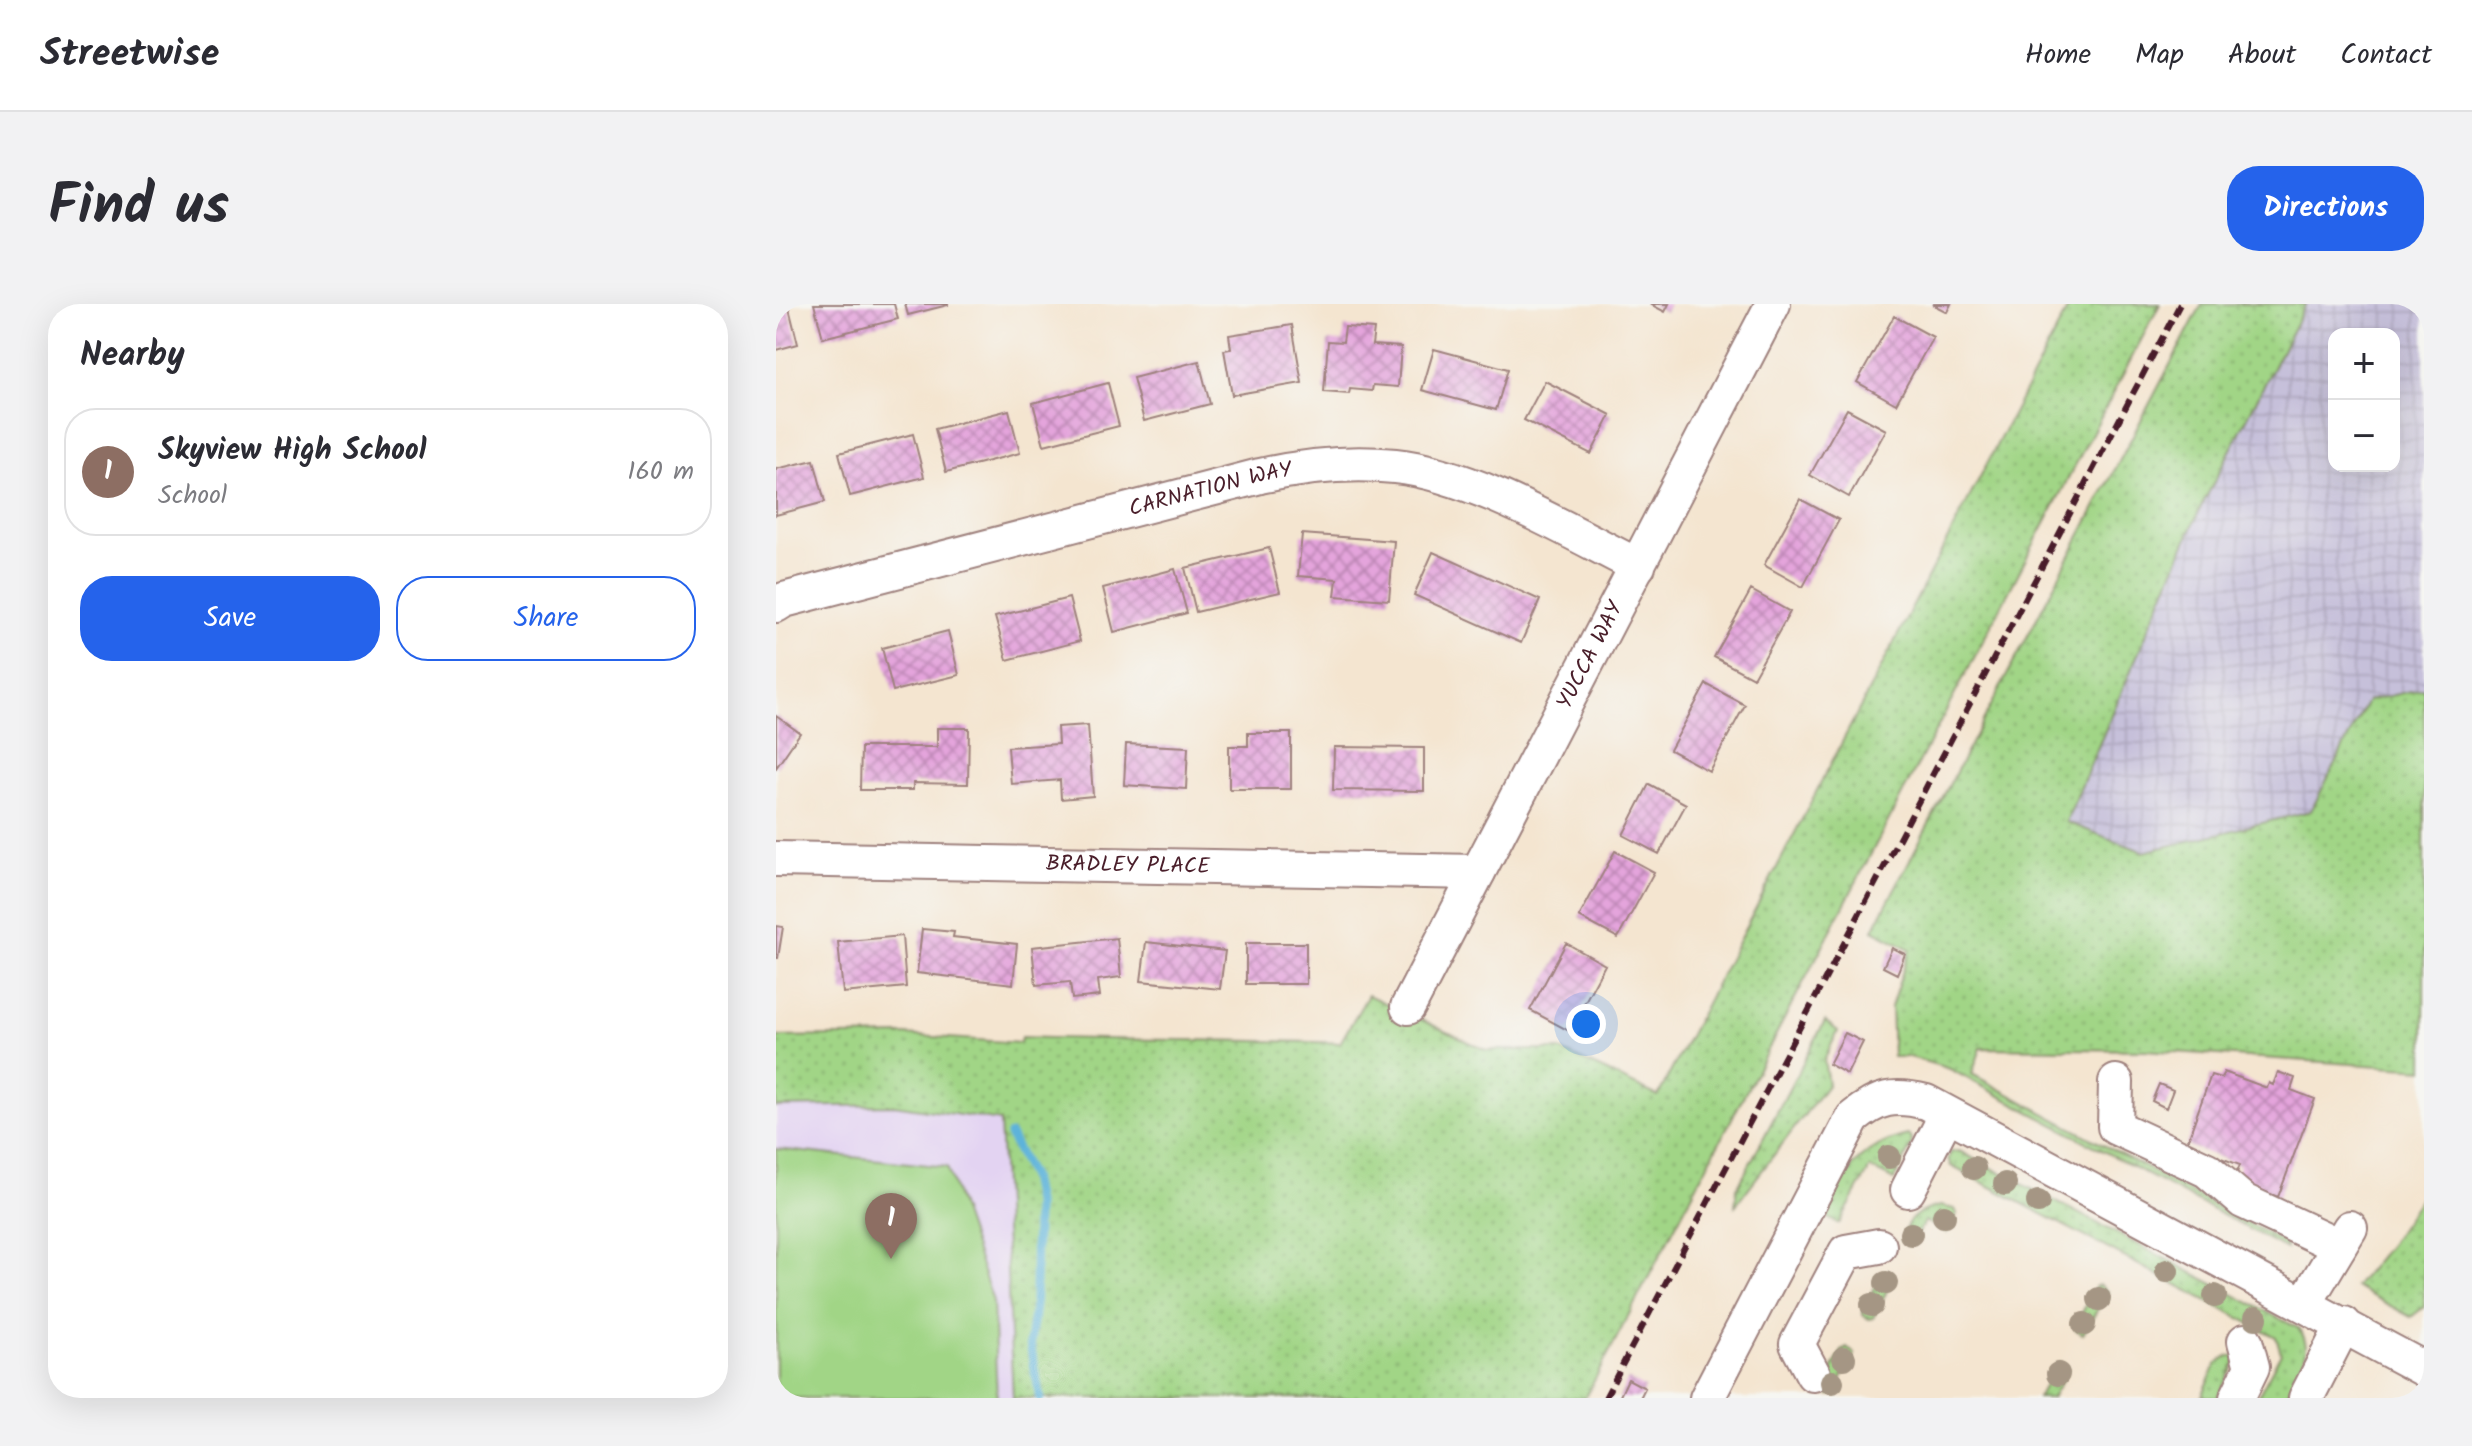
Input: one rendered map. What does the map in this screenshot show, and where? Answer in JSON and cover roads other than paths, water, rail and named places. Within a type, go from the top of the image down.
[{"type":"street","name":"YUCCA WAY","points":[[1408,1007],[1773,304]]},
{"type":"street","name":"CARNATION WAY","points":[[776,605],[784,600],[1260,476],[1298,468],[1345,464],[1397,466],[1443,476],[1518,505],[1638,566]]},
{"type":"street","name":"BRADLEY PLACE","points":[[776,859],[1478,872]]},
{"type":"street","points":[[2116,1082],[2115,1127],[2207,1170],[2243,1201],[2345,1236],[2305,1303]]},
{"type":"street","points":[[1707,1398],[1853,1118],[1868,1105],[1887,1098],[1907,1097],[1926,1102],[2424,1369]]},
{"type":"street","points":[[1908,1190],[1947,1114]]},
{"type":"street","points":[[1813,1374],[1797,1344],[1846,1252],[1879,1246]]},
{"type":"street","points":[[2306,1398],[2344,1324]]},
{"type":"street","points":[[2237,1398],[2252,1367],[2245,1341]]},
{"type":"waterway","points":[[1010,1135],[1031,1177],[1036,1203],[1035,1305],[1030,1343],[1040,1398]]},
{"type":"railway","points":[[1605,1398],[2180,304]]},
{"type":"place","name":"Skyview High School","points":[[891,1259]]}]
